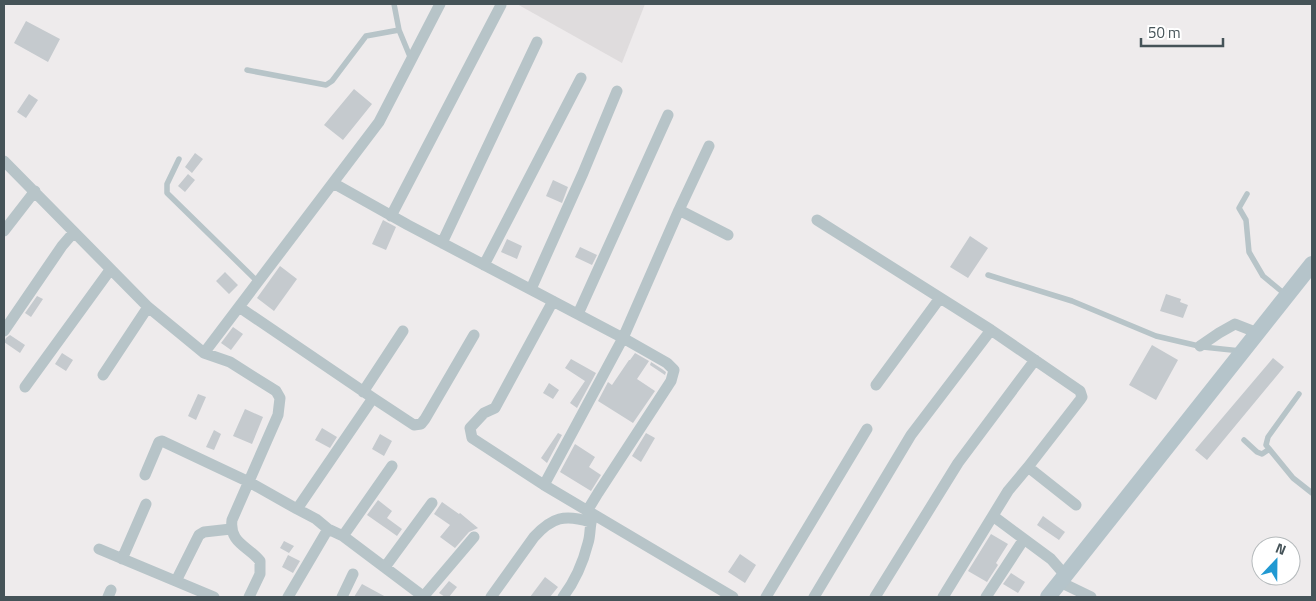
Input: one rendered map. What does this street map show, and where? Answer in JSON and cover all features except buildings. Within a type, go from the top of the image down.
[{"type":"street","points":[[204,353],[379,122],[440,4]]},
{"type":"street","points":[[391,216],[501,5]]},
{"type":"street","points":[[442,243],[537,42]]},
{"type":"street","points":[[484,265],[581,78]]},
{"type":"street","points":[[532,290],[584,173],[617,91]]},
{"type":"street","points":[[578,314],[668,115]]},
{"type":"street","points":[[544,485],[623,338],[679,210],[710,146]]},
{"type":"street","points":[[4,161],[148,308],[204,353],[230,362],[276,391],[280,398],[278,415],[232,520],[231,529],[236,540],[260,561],[260,574],[249,597]]},
{"type":"street","points":[[333,183],[391,216],[623,338],[667,363],[674,370],[674,374],[590,516],[589,541],[582,564],[574,581],[563,597]]},
{"type":"street","points":[[4,231],[35,191]]},
{"type":"street","points":[[679,210],[728,235]]},
{"type":"street","points":[[817,220],[991,330],[1076,388],[1082,396],[1008,491],[943,597]]},
{"type":"street","points":[[4,331],[62,246],[74,232]]},
{"type":"street","points":[[1048,597],[1312,264]]},
{"type":"street","points":[[25,387],[110,270]]},
{"type":"street","points":[[876,385],[940,298]]},
{"type":"street","points":[[553,301],[495,408],[484,414],[470,428],[472,438],[590,516],[733,597]]},
{"type":"street","points":[[239,307],[414,425],[421,424],[474,336]]},
{"type":"street","points":[[103,375],[148,308]]},
{"type":"street","points":[[1200,346],[1235,324],[1258,333]]},
{"type":"street","points":[[815,597],[911,435],[991,330]]},
{"type":"street","points":[[297,509],[368,395],[403,331]]},
{"type":"street","points":[[875,597],[958,463],[1036,360]]},
{"type":"street","points":[[766,597],[867,430]]},
{"type":"street","points":[[145,476],[159,442],[162,441],[249,482],[316,519],[328,529],[343,536],[423,597],[474,537]]},
{"type":"street","points":[[343,536],[392,466]]},
{"type":"street","points":[[1028,467],[1076,505]]},
{"type":"street","points":[[385,567],[432,503]]},
{"type":"street","points":[[122,559],[146,504]]},
{"type":"street","points":[[491,597],[534,536],[542,528],[553,521],[563,518],[590,516]]},
{"type":"street","points":[[993,516],[1051,559],[1063,579],[1091,597]]},
{"type":"street","points":[[176,581],[199,535],[204,532],[231,529]]},
{"type":"street","points":[[288,597],[328,529]]},
{"type":"street","points":[[986,597],[1024,539]]},
{"type":"street","points":[[99,549],[214,597]]},
{"type":"street","points":[[342,597],[353,574]]},
{"type":"lane","points":[[394,4],[399,30],[411,59]]},
{"type":"lane","points":[[248,70],[326,85],[332,81],[366,36],[399,30]]},
{"type":"lane","points":[[179,159],[167,184],[167,193],[258,282]]},
{"type":"lane","points":[[1247,194],[1239,208],[1246,220],[1249,252],[1263,276],[1287,296]]},
{"type":"lane","points":[[988,275],[1072,301],[1156,336],[1200,346],[1243,352]]},
{"type":"lane","points":[[1299,394],[1268,437],[1266,445],[1268,450],[1292,478],[1312,493]]},
{"type":"lane","points":[[1244,440],[1257,452],[1262,454],[1268,450]]},
{"type":"shaded area","points":[[517,4],[645,4],[622,63]]}]
